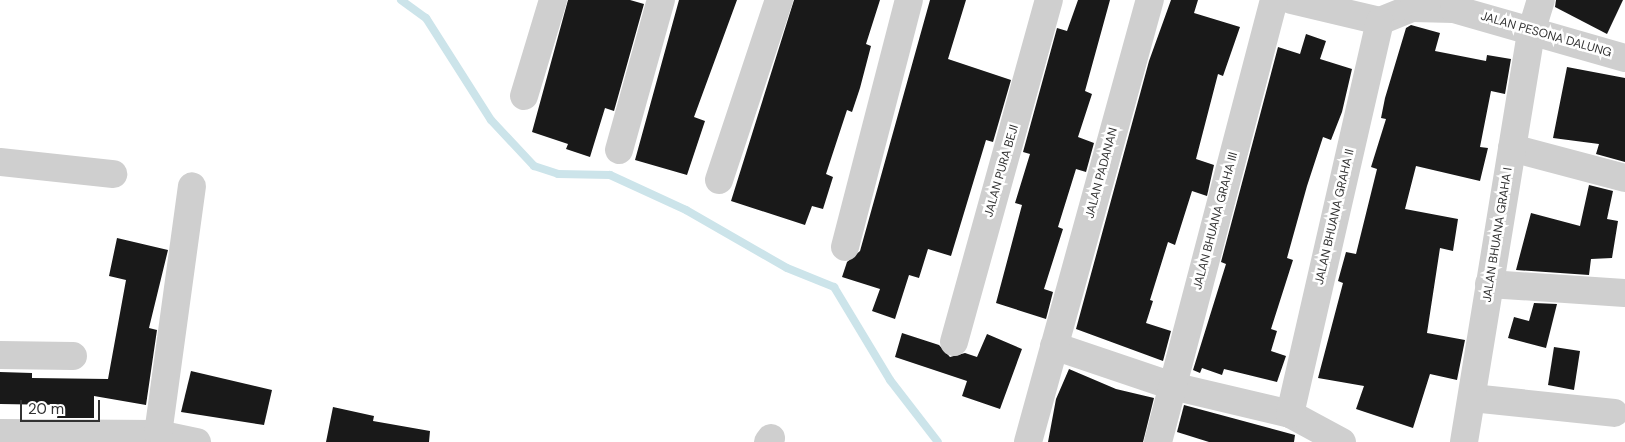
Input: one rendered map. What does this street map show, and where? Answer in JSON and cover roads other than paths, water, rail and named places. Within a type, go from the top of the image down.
[{"type":"street","points":[[524,96],[553,0]]},
{"type":"street","points":[[619,150],[661,0]]},
{"type":"street","points":[[719,180],[779,0]]},
{"type":"street","points":[[845,246],[909,0]]},
{"type":"street","name":"JALAN PURA BEJI","points":[[954,342],[1050,0]]},
{"type":"street","name":"JALAN PADANAN","points":[[1028,442],[1150,0]]},
{"type":"street","name":"JALAN BHUANA GRAHA III","points":[[1158,442],[1274,0]]},
{"type":"street","points":[[1291,0],[1380,21]]},
{"type":"street","name":"JALAN BHUANA GRAHA I","points":[[1464,442],[1532,29],[1541,0]]},
{"type":"street","name":"JALAN PESONA DALUNG","points":[[1380,21],[1401,10],[1439,8],[1532,29],[1623,53]]},
{"type":"street","name":"JALAN BHUANA GRAHA II","points":[[1290,414],[1380,21]]},
{"type":"street","points":[[1512,148],[1625,178]]},
{"type":"street","points":[[0,162],[113,174]]},
{"type":"street","points":[[158,434],[192,186]]},
{"type":"street","points":[[1490,284],[1625,293]]},
{"type":"street","points":[[1054,346],[1172,386],[1290,414],[1342,442]]},
{"type":"street","points":[[0,355],[73,356]]},
{"type":"street","points":[[1472,398],[1614,413]]},
{"type":"street","points":[[14,436],[158,434],[197,442]]},
{"type":"waterway","points":[[401,0],[426,18],[491,120],[534,166],[558,174],[610,175],[686,210],[787,268],[834,287],[890,380],[938,442]]}]
